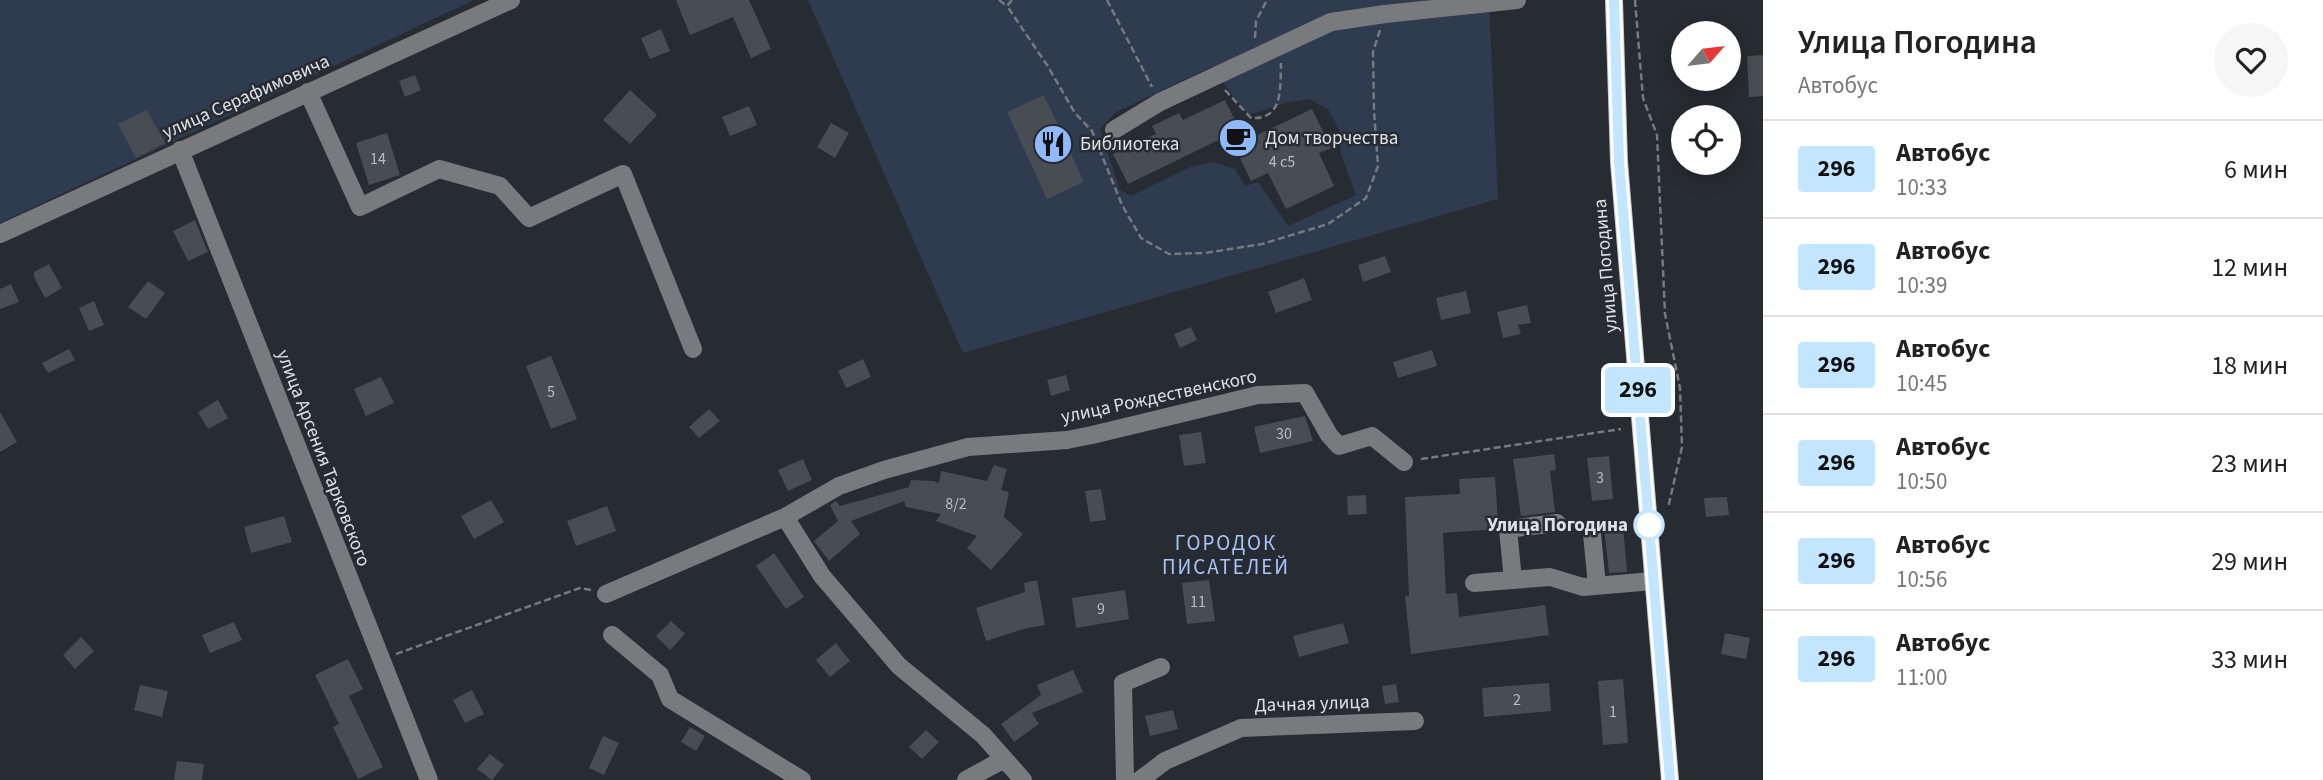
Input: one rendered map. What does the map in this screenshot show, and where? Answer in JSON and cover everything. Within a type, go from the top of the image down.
[{"type":"main road","name":"улица Погодина","points":[[1614,0],[1619,162],[1670,780]]},
{"type":"street","name":"улица Серафимовича","points":[[0,234],[511,0]]},
{"type":"street","points":[[1114,130],[1160,102],[1331,22],[1517,0]]},
{"type":"street","points":[[308,92],[360,207],[439,169],[500,186],[529,218],[623,174],[693,349]]},
{"type":"street","name":"улица Арсения Тарковского","points":[[180,150],[429,780]]},
{"type":"street","name":"улица Рождественского","points":[[606,593],[785,517],[839,486],[884,470],[968,447],[1067,440],[1258,396],[1305,393],[1329,435],[1339,446],[1371,436],[1404,462]]},
{"type":"street","points":[[785,517],[822,576],[900,666],[983,735],[1023,780]]},
{"type":"street","points":[[1513,580],[1508,529],[1556,523]]},
{"type":"street","points":[[1592,534],[1597,585]]},
{"type":"street","points":[[1474,583],[1550,577],[1583,587],[1653,581]]},
{"type":"street","points":[[611,635],[660,675],[670,699],[802,780]]},
{"type":"street","points":[[1125,780],[1123,683],[1161,667]]},
{"type":"street","name":"Дачная улица","points":[[1140,780],[1165,761],[1241,728],[1415,721]]},
{"type":"street","points":[[966,780],[1004,759]]},
{"type":"path","points":[[999,0],[1007,6],[1047,65],[1075,113],[1092,131],[1122,205],[1141,238],[1169,254],[1205,253],[1262,244],[1328,224],[1366,198],[1378,166],[1373,52],[1385,14]]},
{"type":"path","points":[[1007,6],[1012,0]]},
{"type":"path","points":[[1107,0],[1160,102]]},
{"type":"path","points":[[1253,59],[1256,21],[1267,0]]},
{"type":"path","points":[[1635,0],[1643,98],[1657,135],[1665,314],[1681,388],[1682,447],[1668,508]]},
{"type":"path","points":[[1214,77],[1251,118],[1272,113],[1280,99],[1281,46]]},
{"type":"path","points":[[1404,462],[1621,429]]},
{"type":"path","points":[[380,660],[579,588],[606,593]]},
{"type":"shaded area","points":[[0,0],[474,0],[0,223]]},
{"type":"shaded area","points":[[808,0],[1489,0],[1498,199],[963,353]],"holes":[[[1211,67],[1249,115],[1285,103],[1309,99],[1328,109],[1339,130],[1341,154],[1356,195],[1288,226],[1258,182],[1245,186],[1235,169],[1213,162],[1190,167],[1131,196],[1120,190],[1100,129],[1116,112]]]},
{"type":"building","points":[[676,0],[749,0],[771,49],[751,58],[733,17],[690,35]]},
{"type":"building","points":[[661,29],[670,51],[650,59],[641,38]]},
{"type":"building","points":[[1763,55],[1763,96],[1749,97],[1747,56]]},
{"type":"building","points":[[415,75],[421,90],[405,97],[399,81]]},
{"type":"building","points":[[630,90],[657,115],[630,144],[603,120]]},
{"type":"building","points":[[1044,95],[1084,182],[1047,199],[1007,112]]},
{"type":"building","points":[[1225,100],[1245,141],[1312,109],[1331,148],[1319,153],[1334,186],[1286,209],[1268,173],[1251,181],[1229,135],[1128,184],[1113,154],[1156,134],[1152,126],[1179,113],[1183,120]]},
{"type":"building","points":[[749,106],[757,125],[730,136],[722,117]]},
{"type":"building","points":[[147,110],[165,143],[136,158],[118,124]]},
{"type":"building","points":[[831,123],[849,133],[835,158],[817,147]]},
{"type":"building","points":[[387,133],[400,175],[369,185],[356,143]]},
{"type":"building","points":[[195,220],[208,252],[188,261],[173,231]]},
{"type":"building","points":[[1385,256],[1391,272],[1363,282],[1358,265]]},
{"type":"building","points":[[49,264],[62,288],[45,298],[34,272]]},
{"type":"building","points":[[1304,278],[1312,300],[1276,313],[1268,292]]},
{"type":"building","points":[[148,281],[165,293],[146,319],[128,307]]},
{"type":"building","points":[[11,284],[19,302],[0,309],[0,289]]},
{"type":"building","points":[[1466,291],[1471,313],[1441,320],[1436,298]]},
{"type":"building","points":[[94,301],[104,325],[89,331],[79,308]]},
{"type":"building","points":[[1527,305],[1531,323],[1518,325],[1521,334],[1503,338],[1497,312]]},
{"type":"building","points":[[1191,327],[1197,340],[1180,348],[1174,334]]},
{"type":"building","points":[[69,349],[75,360],[48,373],[42,363]]},
{"type":"building","points":[[1432,350],[1437,366],[1398,378],[1393,362]]},
{"type":"building","points":[[551,356],[577,419],[551,429],[526,366]]},
{"type":"building","points":[[863,359],[871,377],[846,388],[838,371]]},
{"type":"building","points":[[1066,375],[1070,390],[1051,396],[1047,380]]},
{"type":"building","points":[[381,377],[394,403],[366,416],[354,389]]},
{"type":"building","points":[[218,400],[228,418],[208,429],[198,412]]},
{"type":"building","points":[[709,409],[720,421],[699,438],[689,427]]},
{"type":"building","points":[[0,412],[17,442],[0,452]]},
{"type":"building","points":[[1305,416],[1313,441],[1260,453],[1254,427]]},
{"type":"building","points":[[1201,432],[1206,463],[1184,466],[1179,435]]},
{"type":"building","points":[[1554,454],[1556,470],[1550,471],[1555,512],[1521,516],[1513,459]]},
{"type":"building","points":[[1609,456],[1613,499],[1592,501],[1587,458]]},
{"type":"building","points":[[803,459],[812,480],[788,491],[778,470]]},
{"type":"building","points":[[994,465],[1007,469],[1001,490],[1009,492],[1004,517],[1023,534],[991,570],[967,548],[977,536],[936,521],[941,514],[906,507],[904,501],[851,521],[860,534],[829,561],[814,541],[838,521],[830,505],[836,501],[840,506],[909,487],[911,480],[939,483],[941,471],[987,481]]},
{"type":"building","points":[[1495,477],[1497,529],[1443,533],[1446,594],[1457,593],[1459,617],[1545,605],[1549,635],[1411,654],[1405,596],[1409,596],[1405,497],[1460,494],[1459,479]]},
{"type":"building","points":[[1101,489],[1106,520],[1090,522],[1085,491]]},
{"type":"building","points":[[1366,495],[1367,514],[1348,515],[1347,496]]},
{"type":"building","points":[[1727,497],[1729,515],[1706,517],[1704,498]]},
{"type":"building","points":[[491,500],[504,522],[474,539],[461,516]]},
{"type":"building","points":[[607,506],[616,531],[576,546],[567,521]]},
{"type":"building","points":[[284,516],[292,542],[251,553],[244,527]]},
{"type":"building","points":[[1623,525],[1627,572],[1609,573],[1604,527]]},
{"type":"building","points":[[774,553],[804,597],[786,609],[756,566]]},
{"type":"building","points":[[1037,580],[1045,625],[986,641],[976,608],[1025,592],[1024,583]]},
{"type":"building","points":[[1209,580],[1215,621],[1187,624],[1182,583]]},
{"type":"building","points":[[1125,590],[1129,619],[1076,628],[1072,598]]},
{"type":"building","points":[[671,621],[685,634],[670,650],[656,636]]},
{"type":"building","points":[[234,622],[242,640],[210,653],[202,635]]},
{"type":"building","points":[[1343,623],[1349,643],[1299,657],[1293,636]]},
{"type":"building","points":[[1725,633],[1750,638],[1746,659],[1721,654]]},
{"type":"building","points":[[81,637],[94,651],[75,669],[63,655]]},
{"type":"building","points":[[836,643],[850,661],[830,677],[816,660]]},
{"type":"building","points":[[348,659],[363,689],[349,696],[383,767],[358,779],[333,727],[339,724],[315,675]]},
{"type":"building","points":[[1073,670],[1083,692],[1032,713],[1039,724],[1014,742],[1001,724],[1041,695],[1037,685]]},
{"type":"building","points":[[1623,679],[1628,743],[1603,745],[1598,681]]},
{"type":"building","points":[[1549,683],[1551,711],[1484,717],[1482,688]]},
{"type":"building","points":[[1396,684],[1399,702],[1385,704],[1382,686]]},
{"type":"building","points":[[140,685],[168,691],[162,717],[134,710]]},
{"type":"building","points":[[472,690],[484,714],[465,723],[453,700]]},
{"type":"building","points":[[1173,710],[1178,729],[1150,736],[1145,716]]},
{"type":"building","points":[[690,727],[705,736],[696,751],[681,742]]},
{"type":"building","points":[[926,730],[939,742],[922,759],[909,747]]},
{"type":"building","points":[[603,736],[619,743],[604,775],[589,768]]},
{"type":"building","points":[[490,754],[504,765],[492,780],[477,769]]},
{"type":"building","points":[[177,761],[204,764],[202,780],[174,780]]},
{"type":"bus line","name":"296","points":[[1614,0],[1619,162],[1670,780]]},
{"type":"place","name":"Дом творчества","points":[[1238,138]]},
{"type":"place","name":"Библиотека","points":[[1053,144]]},
{"type":"place","name":"Улица Погодина","points":[[1649,525]]},
{"type":"district","name":"ГОРОДОК ПИСАТЕЛЕЙ","points":[[1226,555]]}]
